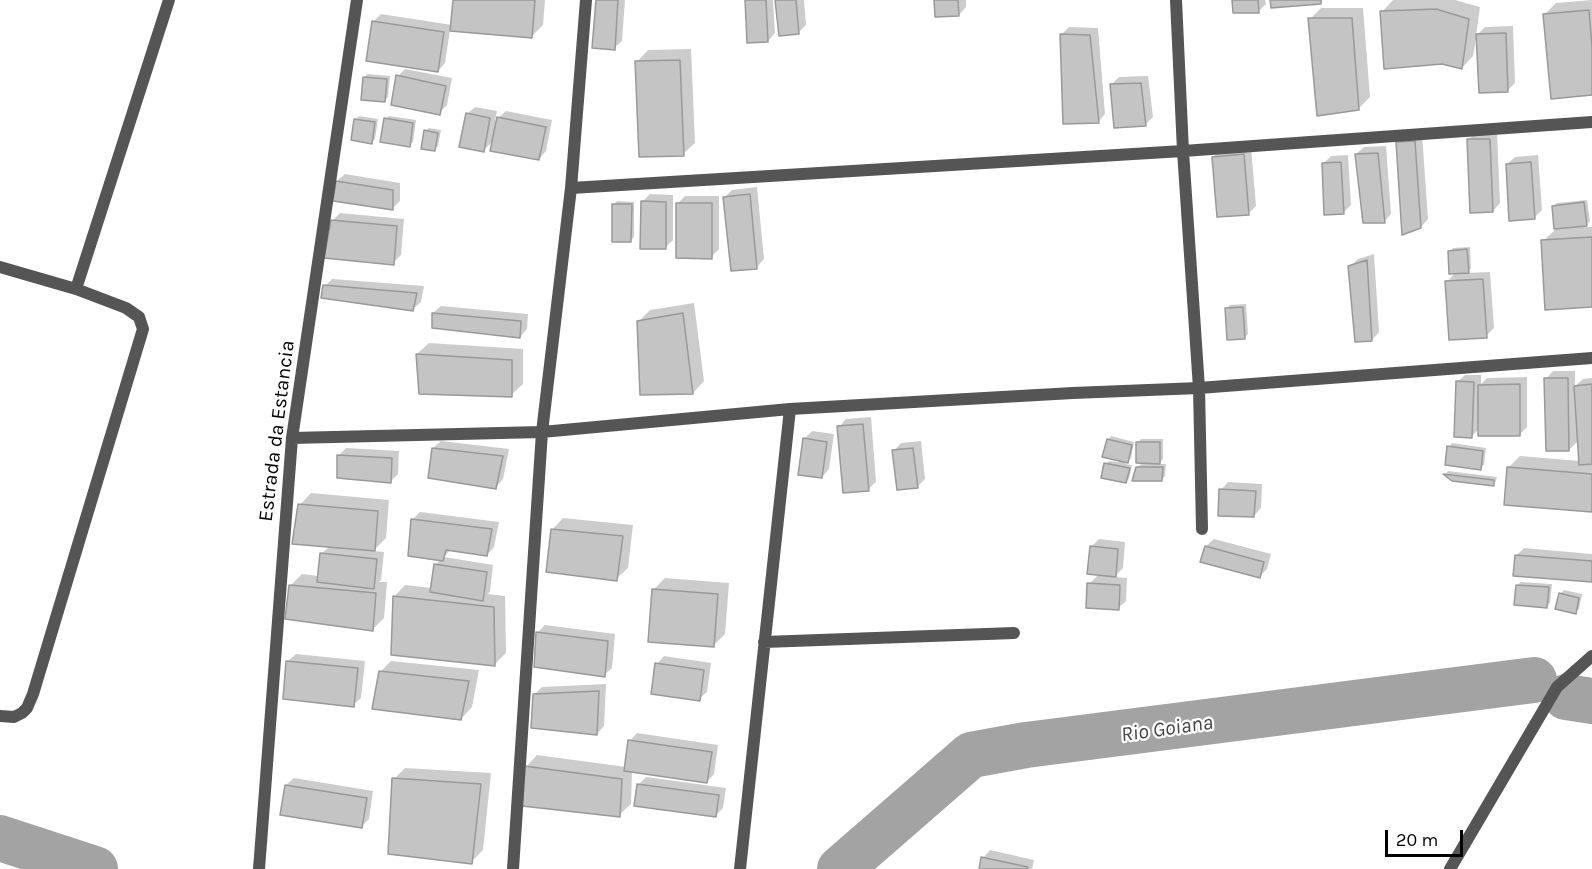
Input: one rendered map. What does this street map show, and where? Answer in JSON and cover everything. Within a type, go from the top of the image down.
[{"type":"street","points":[[76,289],[169,0]]},
{"type":"street","name":"Estrada da Estancia","points":[[259,869],[292,438],[357,0]]},
{"type":"street","points":[[513,869],[542,432],[571,188],[586,0]]},
{"type":"street","points":[[1176,0],[1183,151],[1199,388],[1202,529]]},
{"type":"street","points":[[571,188],[1183,151],[1592,122]]},
{"type":"street","points":[[0,267],[76,289],[126,308],[139,318],[143,329],[33,694],[27,708],[22,713],[14,717],[0,716]]},
{"type":"street","points":[[292,438],[542,432],[790,409],[1199,388],[1592,358]]},
{"type":"street","points":[[740,869],[790,409]]},
{"type":"street","points":[[764,642],[1014,633]]},
{"type":"street","points":[[1450,869],[1557,687],[1592,656]]},
{"type":"building","points":[[453,0],[535,0],[532,38],[450,31]]},
{"type":"building","points":[[596,0],[618,0],[615,50],[592,48]]},
{"type":"building","points":[[745,0],[766,0],[768,42],[747,43]]},
{"type":"building","points":[[775,0],[796,0],[799,34],[779,36]]},
{"type":"building","points":[[934,0],[958,0],[959,16],[935,17]]},
{"type":"building","points":[[1232,0],[1258,0],[1259,13],[1233,13]]},
{"type":"building","points":[[1270,0],[1321,0],[1321,4],[1271,8]]},
{"type":"building","points":[[1436,9],[1469,19],[1462,69],[1442,64],[1384,69],[1380,11]]},
{"type":"building","points":[[1589,10],[1592,95],[1551,99],[1543,14]]},
{"type":"building","points":[[1308,18],[1352,18],[1359,110],[1317,116]]},
{"type":"building","points":[[372,21],[444,32],[438,72],[366,61]]},
{"type":"building","points":[[1506,33],[1508,92],[1479,93],[1476,34]]},
{"type":"building","points":[[1060,34],[1090,35],[1099,123],[1063,124]]},
{"type":"building","points":[[680,60],[684,156],[639,157],[635,61]]},
{"type":"building","points":[[396,75],[446,86],[440,115],[391,105]]},
{"type":"building","points":[[363,77],[387,79],[385,102],[361,100]]},
{"type":"building","points":[[1141,83],[1146,126],[1114,128],[1110,84]]},
{"type":"building","points":[[466,113],[490,118],[484,152],[459,147]]},
{"type":"building","points":[[497,117],[546,127],[539,160],[490,151]]},
{"type":"building","points":[[384,118],[413,123],[410,147],[380,142]]},
{"type":"building","points":[[354,119],[375,122],[372,144],[351,140]]},
{"type":"building","points":[[424,130],[438,133],[435,151],[421,149]]},
{"type":"building","points":[[1467,139],[1490,139],[1493,212],[1470,213]]},
{"type":"building","points":[[1415,141],[1421,228],[1402,235],[1396,142]]},
{"type":"building","points":[[1378,153],[1385,223],[1363,223],[1355,154]]},
{"type":"building","points":[[1244,154],[1249,215],[1217,217],[1212,157]]},
{"type":"building","points":[[1341,162],[1344,214],[1324,215],[1322,163]]},
{"type":"building","points":[[1531,162],[1535,219],[1509,221],[1506,164]]},
{"type":"building","points":[[336,181],[393,190],[393,210],[333,201]]},
{"type":"building","points":[[750,194],[757,269],[731,271],[723,197]]},
{"type":"building","points":[[641,201],[666,202],[666,249],[640,249]]},
{"type":"building","points":[[1584,202],[1587,226],[1554,229],[1552,206]]},
{"type":"building","points":[[676,203],[712,203],[712,259],[676,258]]},
{"type":"building","points":[[612,204],[632,204],[631,242],[612,242]]},
{"type":"building","points":[[331,220],[397,226],[394,265],[324,258]]},
{"type":"building","points":[[1592,237],[1592,307],[1545,310],[1541,240]]},
{"type":"building","points":[[1467,249],[1469,273],[1449,274],[1448,251]]},
{"type":"building","points":[[1367,260],[1372,341],[1355,342],[1348,266]]},
{"type":"building","points":[[1483,279],[1487,338],[1449,340],[1445,281]]},
{"type":"building","points":[[323,285],[417,293],[413,311],[321,298]]},
{"type":"building","points":[[1243,307],[1245,339],[1227,340],[1225,308]]},
{"type":"building","points":[[432,313],[521,321],[520,338],[432,328]]},
{"type":"building","points":[[683,313],[693,394],[640,395],[637,321]]},
{"type":"building","points":[[416,354],[512,360],[512,397],[419,394]]},
{"type":"building","points":[[1544,378],[1568,378],[1569,451],[1546,451]]},
{"type":"building","points":[[1456,381],[1474,382],[1472,438],[1454,437]]},
{"type":"building","points":[[1520,384],[1520,436],[1478,436],[1478,385]]},
{"type":"building","points":[[1592,384],[1592,464],[1579,465],[1574,386]]},
{"type":"building","points":[[863,424],[869,491],[843,493],[837,426]]},
{"type":"building","points":[[803,438],[827,442],[822,478],[798,475]]},
{"type":"building","points":[[1107,439],[1132,445],[1128,463],[1102,457]]},
{"type":"building","points":[[1136,442],[1160,442],[1160,464],[1136,463]]},
{"type":"building","points":[[1447,446],[1483,451],[1481,470],[1445,465]]},
{"type":"building","points":[[432,448],[503,456],[496,489],[428,478]]},
{"type":"building","points":[[913,448],[918,488],[897,490],[892,450]]},
{"type":"building","points":[[337,455],[392,458],[391,483],[337,478]]},
{"type":"building","points":[[1104,463],[1130,468],[1126,483],[1101,478]]},
{"type":"building","points":[[1136,467],[1163,467],[1162,481],[1132,481]]},
{"type":"building","points":[[1507,467],[1592,474],[1592,512],[1504,505]]},
{"type":"building","points":[[1443,474],[1494,480],[1494,486],[1452,481]]},
{"type":"building","points":[[1219,489],[1256,491],[1254,517],[1218,516]]},
{"type":"building","points":[[298,504],[378,511],[375,551],[292,544]]},
{"type":"building","points":[[411,519],[492,529],[487,556],[446,550],[443,561],[408,556]]},
{"type":"building","points":[[551,529],[623,536],[617,581],[546,572]]},
{"type":"building","points":[[1090,546],[1118,549],[1116,577],[1087,574]]},
{"type":"building","points":[[1205,546],[1264,562],[1260,578],[1200,562]]},
{"type":"building","points":[[320,553],[377,559],[374,589],[317,582]]},
{"type":"building","points":[[1515,555],[1592,561],[1592,582],[1513,576]]},
{"type":"building","points":[[434,564],[487,572],[483,601],[430,592]]},
{"type":"building","points":[[1087,583],[1120,585],[1119,610],[1086,608]]},
{"type":"building","points":[[289,585],[376,593],[373,631],[285,619]]},
{"type":"building","points":[[1516,585],[1549,587],[1547,608],[1514,605]]},
{"type":"building","points":[[652,589],[718,594],[714,647],[648,642]]},
{"type":"building","points":[[1559,593],[1579,598],[1576,614],[1555,609]]},
{"type":"building","points":[[393,596],[494,607],[495,666],[391,655]]},
{"type":"building","points":[[536,632],[608,641],[605,677],[534,667]]},
{"type":"building","points":[[286,661],[358,668],[354,707],[283,699]]},
{"type":"building","points":[[655,663],[704,670],[700,701],[651,694]]},
{"type":"building","points":[[379,671],[469,681],[461,720],[372,709]]},
{"type":"building","points":[[599,691],[597,735],[531,728],[533,694]]},
{"type":"building","points":[[628,740],[712,752],[707,783],[624,771]]},
{"type":"building","points":[[524,766],[622,779],[620,817],[522,806]]},
{"type":"building","points":[[392,778],[481,784],[472,864],[388,854]]},
{"type":"building","points":[[637,784],[719,795],[716,817],[634,806]]},
{"type":"building","points":[[285,785],[367,798],[362,828],[280,815]]},
{"type":"building","points":[[981,857],[1028,867],[1027,869],[979,869]]},
{"type":"waterway","name":"Rio Goiana","points":[[840,869],[971,755],[1026,745],[1534,680]]},
{"type":"waterway","name":"Rio Goiana","points":[[1566,697],[1592,701]]},
{"type":"waterway","name":"Rio Goiana","points":[[0,838],[95,869]]}]
